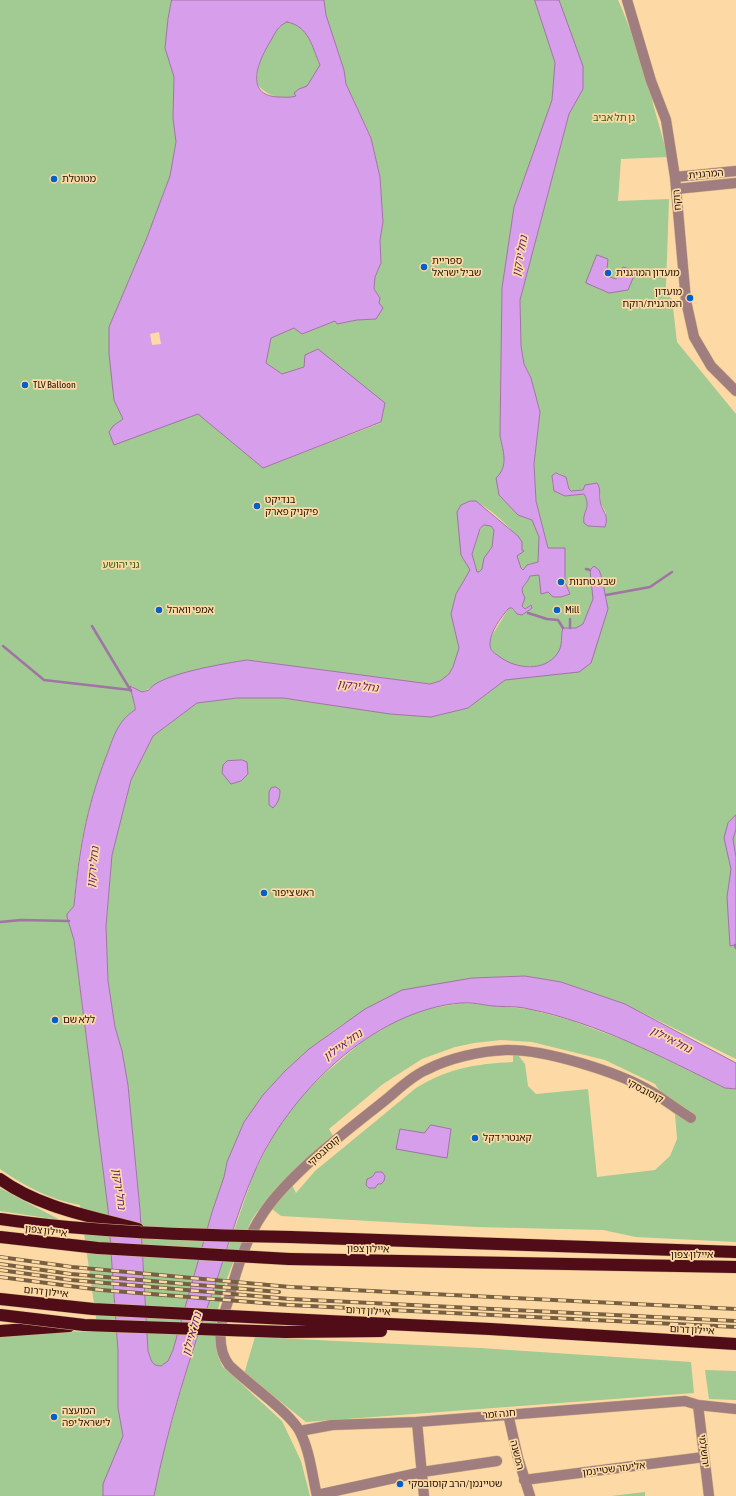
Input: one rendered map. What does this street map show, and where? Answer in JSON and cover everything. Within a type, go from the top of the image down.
[{"type":"highway","points":[[0,1179],[25,1195],[49,1204],[156,1234]]},
{"type":"highway","points":[[0,1219],[37,1224],[156,1234],[290,1237],[736,1253]]},
{"type":"highway","name":"איילון צפון","points":[[0,1237],[98,1248],[289,1259],[736,1267]]},
{"type":"highway","name":"איילון דרום","points":[[0,1299],[93,1309],[490,1329],[736,1344]]},
{"type":"highway","points":[[0,1315],[84,1325],[285,1332],[490,1329]]},
{"type":"highway","points":[[0,1331],[84,1325]]},
{"type":"street","name":"רוקח","points":[[627,0],[651,81],[666,120],[675,177],[686,301],[694,337],[711,366],[736,391]]},
{"type":"street","name":"המרגנית","points":[[675,177],[736,171]]},
{"type":"street","name":"המרגנית","points":[[676,189],[736,183]]},
{"type":"street","name":"קוסובסקי","points":[[317,1496],[308,1455],[300,1431],[287,1416],[228,1365],[222,1351],[220,1340],[222,1323],[236,1272],[246,1245],[263,1213],[279,1193],[348,1130],[426,1070],[453,1059],[506,1050],[528,1052],[586,1064],[642,1087],[691,1118]]},
{"type":"street","name":"חנה זמר","points":[[300,1431],[332,1425],[417,1422],[684,1401],[698,1405],[736,1409]]},
{"type":"street","name":"ירושלמי","points":[[698,1405],[709,1496]]},
{"type":"street","name":"המשנה","points":[[508,1414],[524,1480],[530,1496]]},
{"type":"street","points":[[417,1422],[424,1496]]},
{"type":"street","name":"אליעזר שטיינמן","points":[[524,1480],[704,1457]]},
{"type":"street","points":[[317,1496],[422,1472],[497,1461]]},
{"type":"green space","name":"גני יהושע","points":[[0,0],[172,0],[168,19],[165,48],[174,77],[173,118],[176,142],[170,176],[146,240],[109,327],[114,400],[123,419],[113,426],[198,414],[263,468],[381,423],[385,403],[304,367],[282,374],[266,363],[271,338],[294,328],[302,334],[335,321],[337,324],[357,320],[376,319],[380,298],[374,289],[375,277],[381,263],[380,240],[383,222],[380,177],[371,137],[346,84],[344,70],[326,15],[324,0],[535,0],[555,63],[555,83],[552,100],[514,207],[502,288],[500,436],[505,457],[503,470],[497,478],[499,495],[518,515],[532,520],[539,537],[539,562],[529,564],[523,570],[517,556],[522,550],[522,542],[513,532],[500,519],[481,504],[472,501],[461,505],[461,555],[470,570],[456,594],[451,614],[459,648],[453,667],[449,674],[440,681],[430,684],[247,660],[219,665],[172,677],[142,692],[138,691],[132,686],[135,710],[124,719],[116,731],[93,794],[84,830],[74,906],[70,911],[108,1209],[118,1351],[118,1408],[123,1436],[104,1484],[103,1496],[0,1496],[0,1336],[59,1331],[98,1332],[80,1205],[59,1200],[38,1192],[0,1169]]},
{"type":"green space","name":"גן תל אביב","points":[[559,0],[618,0],[650,80],[653,104],[668,157],[621,159],[618,201],[669,199],[666,293],[672,299],[677,342],[736,414],[736,1059],[625,1004],[561,982],[525,976],[472,978],[434,986],[343,1024],[309,1049],[285,1071],[263,1095],[244,1122],[227,1162],[224,1177],[212,1212],[173,1350],[168,1361],[161,1367],[153,1364],[148,1351],[140,1210],[128,1085],[122,1051],[115,1027],[108,981],[106,926],[112,855],[131,780],[153,736],[197,703],[237,698],[283,698],[390,714],[431,717],[468,708],[505,680],[522,677],[536,677],[549,663],[537,666],[519,666],[508,664],[492,651],[489,644],[491,637],[509,608],[517,614],[522,615],[532,608],[530,605],[525,609],[522,606],[524,596],[522,593],[522,587],[530,576],[539,575],[548,592],[553,596],[570,593],[565,582],[565,549],[548,548],[536,501],[534,464],[540,412],[531,378],[524,364],[521,346],[520,300],[569,114],[583,89]],"holes":[[[556,473],[566,478],[571,491],[583,490],[600,492],[601,504],[606,513],[605,527],[588,526],[585,515],[588,502],[584,494],[567,496],[553,487],[552,476]]]},
{"type":"green space","points":[[287,21],[300,27],[305,32],[309,38],[320,66],[307,87],[299,89],[297,96],[280,98],[265,92],[257,84],[257,76],[261,58],[265,49],[275,32]]},
{"type":"green space","points":[[484,525],[491,526],[494,530],[492,547],[484,558],[482,569],[477,572],[472,554],[480,530]]},
{"type":"green space","points":[[463,1003],[528,1009],[570,1020],[634,1044],[725,1088],[736,1089],[736,1242],[636,1237],[603,1230],[477,1227],[281,1216],[272,1209],[292,1185],[296,1193],[315,1171],[416,1088],[428,1081],[463,1068],[486,1064],[513,1062],[513,1055],[518,1055],[525,1064],[528,1086],[536,1094],[588,1089],[597,1177],[655,1170],[670,1156],[677,1139],[675,1114],[655,1084],[605,1060],[532,1042],[501,1040],[455,1047],[422,1059],[383,1084],[329,1129],[334,1137],[284,1182],[257,1212],[250,1222],[230,1271],[219,1304],[215,1337],[217,1353],[223,1367],[282,1421],[301,1461],[310,1496],[154,1496],[162,1456],[194,1345],[254,1173],[274,1134],[299,1099],[323,1075],[363,1041],[401,1018],[428,1009]]},
{"type":"green space","points":[[0,1188],[60,1220],[0,1211]]},
{"type":"green space","points":[[255,1337],[480,1348],[691,1362],[694,1393],[306,1422],[244,1374]]},
{"type":"green space","points":[[705,1370],[736,1371],[736,1400],[709,1399]]},
{"type":"green space","points":[[645,1492],[645,1496],[611,1496]]},
{"type":"water","points":[[172,0],[324,0],[326,15],[344,70],[346,84],[371,138],[380,177],[383,222],[380,240],[381,263],[375,277],[374,289],[380,298],[379,303],[383,308],[376,319],[357,320],[337,324],[335,321],[302,334],[294,328],[271,338],[266,363],[282,374],[304,367],[305,355],[318,349],[385,403],[381,422],[263,468],[198,414],[114,445],[109,432],[113,426],[123,419],[114,400],[109,354],[109,327],[146,240],[170,176],[176,142],[173,118],[174,77],[165,48],[168,19]],"holes":[[[287,22],[294,24],[309,38],[320,65],[307,86],[294,93],[296,96],[278,97],[267,95],[260,90],[257,83],[258,67],[266,49],[279,28]]]},
{"type":"water","points":[[535,0],[559,0],[583,66],[583,89],[569,114],[520,300],[521,346],[524,364],[531,378],[540,412],[534,464],[536,501],[548,548],[565,548],[565,582],[570,594],[561,597],[553,597],[548,592],[541,594],[539,575],[530,576],[522,588],[525,598],[522,606],[525,609],[531,605],[532,608],[522,615],[517,614],[512,608],[509,608],[494,629],[490,648],[494,653],[507,661],[522,666],[537,666],[545,664],[551,660],[559,651],[563,628],[576,628],[583,624],[593,599],[590,570],[594,566],[599,570],[602,578],[608,609],[591,663],[579,672],[505,680],[468,708],[431,717],[390,714],[283,698],[237,698],[197,703],[153,736],[131,780],[112,855],[106,926],[108,981],[115,1027],[122,1051],[128,1085],[140,1210],[148,1351],[151,1359],[155,1365],[161,1366],[168,1361],[173,1350],[212,1212],[224,1177],[227,1162],[244,1122],[263,1095],[285,1071],[309,1049],[365,1009],[402,990],[472,978],[525,976],[561,982],[625,1004],[736,1063],[736,1089],[725,1088],[653,1053],[605,1032],[555,1015],[520,1007],[461,1003],[428,1009],[396,1022],[366,1039],[337,1061],[311,1087],[288,1115],[269,1144],[254,1173],[196,1339],[166,1443],[154,1496],[103,1496],[103,1484],[123,1436],[118,1408],[118,1351],[108,1209],[74,940],[67,917],[67,914],[74,906],[84,830],[93,794],[116,731],[124,719],[135,710],[130,686],[142,692],[149,690],[155,684],[165,679],[179,674],[247,660],[430,684],[440,681],[449,674],[453,667],[459,648],[451,614],[456,594],[470,570],[461,555],[457,512],[461,505],[470,501],[476,501],[518,536],[522,542],[522,550],[524,551],[517,556],[523,570],[527,565],[538,562],[539,537],[532,520],[518,515],[499,495],[496,478],[503,468],[504,463],[500,436],[502,288],[514,207],[552,100],[555,63]],"holes":[[[484,525],[491,526],[494,530],[492,547],[484,558],[482,569],[477,572],[472,554],[480,529]]]},
{"type":"water","points":[[597,255],[608,259],[607,269],[610,277],[616,279],[623,267],[636,271],[628,290],[609,293],[586,283]]},
{"type":"water","points":[[556,473],[566,477],[569,489],[571,491],[583,490],[585,485],[597,483],[600,503],[606,515],[605,527],[588,526],[584,523],[587,503],[584,494],[565,496],[554,491],[552,476]]},
{"type":"water","points":[[242,760],[247,762],[248,774],[241,781],[231,784],[222,773],[223,765],[227,761]]},
{"type":"water","points":[[276,787],[280,790],[280,795],[273,808],[269,805],[269,792],[271,788]]},
{"type":"water","points":[[736,815],[736,829],[733,839],[736,857],[736,945],[730,946],[727,897],[731,869],[724,838],[728,823]]},
{"type":"water","points":[[431,1125],[451,1129],[447,1158],[396,1149],[400,1129],[424,1133]]},
{"type":"water","points":[[376,1172],[382,1172],[385,1176],[384,1181],[381,1184],[378,1184],[375,1188],[369,1188],[366,1185],[367,1179],[372,1177]]},
{"type":"pier","points":[[159,332],[161,344],[152,345],[150,334]]},
{"type":"waterway","points":[[586,569],[590,570]]},
{"type":"waterway","points":[[606,595],[650,587],[672,572]]},
{"type":"waterway","points":[[528,613],[547,619],[558,620],[563,628]]},
{"type":"waterway","points":[[570,619],[570,628]]},
{"type":"waterway","points":[[92,626],[131,691]]},
{"type":"waterway","points":[[3,646],[44,680],[131,690]]},
{"type":"waterway","points":[[0,922],[21,920],[69,921]]},
{"type":"railway","points":[[0,1257],[72,1267],[290,1287],[736,1309]]},
{"type":"railway","points":[[0,1264],[71,1274],[279,1292]]},
{"type":"railway","points":[[0,1270],[71,1280],[290,1299],[736,1321]]},
{"type":"railway","points":[[0,1277],[101,1290],[289,1305],[736,1327]]},
{"type":"place","name":"מטוטלת","points":[[54,179]]},
{"type":"place","name":"ספריית שביל ישראל","points":[[424,267]]},
{"type":"place","name":"מועדון המרגנית","points":[[608,273]]},
{"type":"place","name":"מועדון המרגנית/רוקח","points":[[690,298]]},
{"type":"place","name":"TLV Balloon","points":[[25,385]]},
{"type":"place","name":"בנדיקט פיקניק פארק","points":[[257,506]]},
{"type":"place","name":"שבע טחנות","points":[[561,582]]},
{"type":"place","name":"אמפי וואהל","points":[[159,610]]},
{"type":"place","name":"Mill","points":[[557,610]]},
{"type":"place","name":"ראש ציפור","points":[[264,893]]},
{"type":"place","name":"ללא שם","points":[[55,1020]]},
{"type":"place","name":"קאנטרי דקל","points":[[475,1138]]},
{"type":"place","name":"המועצה לישראל יפה","points":[[54,1417]]},
{"type":"place","name":"שטיינמן/הרב קוסובסקי","points":[[400,1484]]},
{"type":"water label","name":"נחל ירקון","points":[[520,256]]},
{"type":"water label","name":"נחל ירקון","points":[[358,686]]},
{"type":"water label","name":"נחל ירקון","points":[[93,867]]},
{"type":"water label","name":"נחל איילון","points":[[671,1040]]},
{"type":"water label","name":"נחל איילון","points":[[343,1045]]},
{"type":"water label","name":"נחל ירקון","points":[[119,1189]]},
{"type":"water label","name":"נחל איילון","points":[[192,1334]]}]
